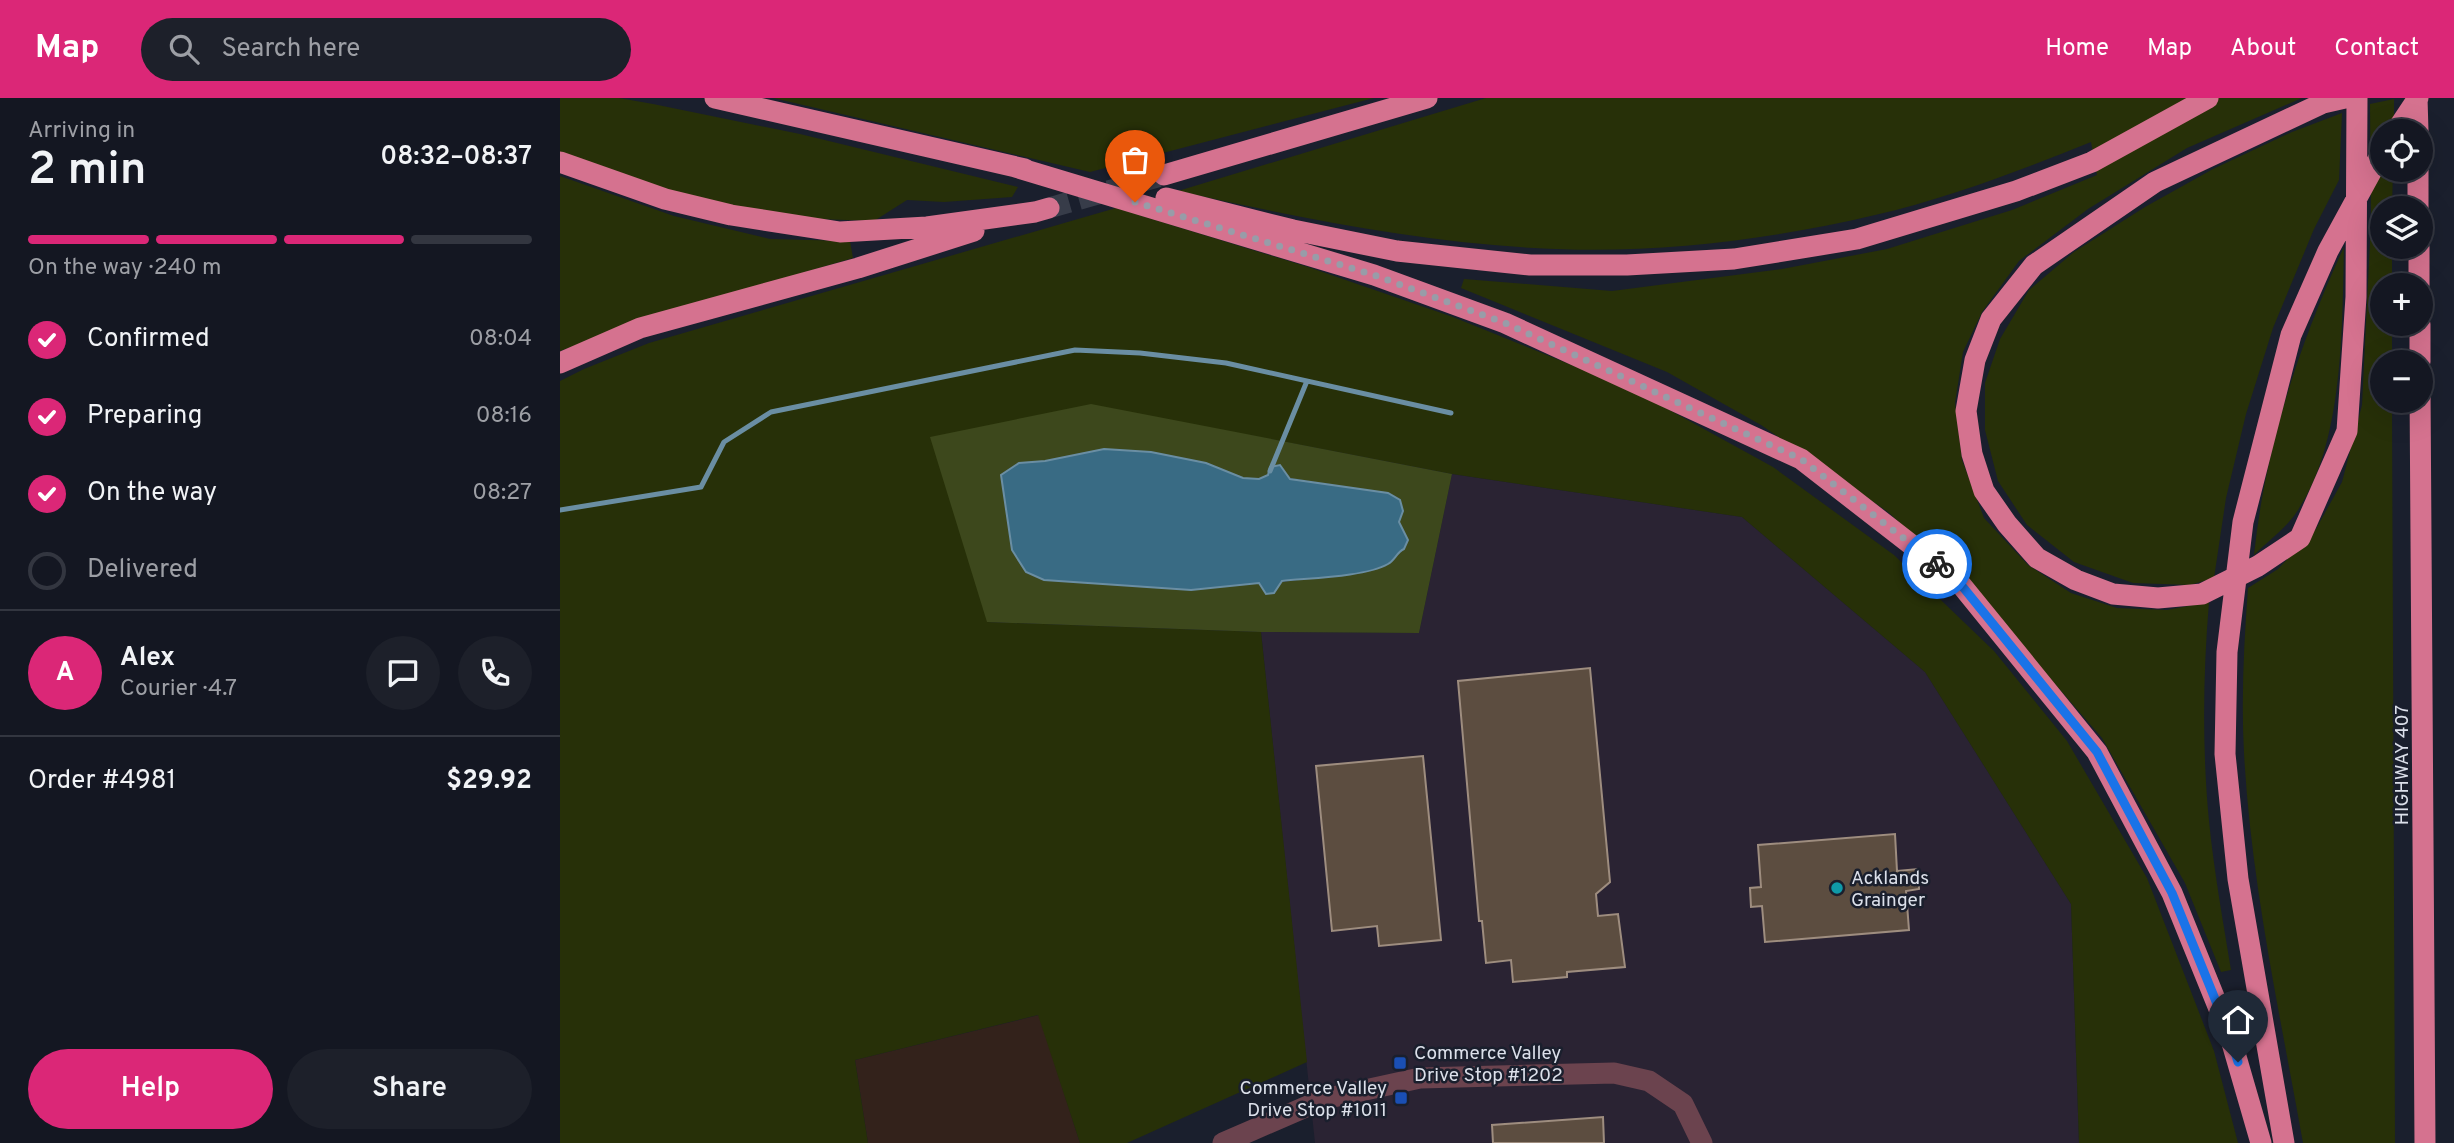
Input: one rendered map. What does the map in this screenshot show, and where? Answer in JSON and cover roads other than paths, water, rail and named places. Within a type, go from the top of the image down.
[{"type":"highway","points":[[715,98],[1012,166],[1182,201],[1293,230],[1397,251],[1530,265],[1626,265],[1734,259],[1857,239],[2016,191],[2092,162],[2208,98]]},
{"type":"highway","points":[[1164,174],[1427,98]]},
{"type":"highway","points":[[2345,98],[2323,103],[2155,182],[2034,265],[1991,319],[1975,360],[1966,411],[1972,454],[1984,491],[2007,524],[2037,558],[2076,580],[2113,594],[2158,598],[2202,594],[2258,566],[2300,538],[2347,430],[2356,297],[2357,98]]},
{"type":"highway","points":[[2404,119],[2417,98]]},
{"type":"highway","points":[[2417,98],[2418,119]]},
{"type":"highway","points":[[560,162],[665,199],[731,215],[840,232],[927,228],[1042,210],[858,268],[640,328],[560,363]]},
{"type":"highway","points":[[1012,166],[1374,275],[1505,323],[1801,459],[1958,581],[2097,752],[2172,893],[2230,1036],[2261,1143]]},
{"type":"highway","points":[[2284,1143],[2238,879],[2225,754],[2227,652],[2243,522],[2291,335],[2328,251],[2370,174]]},
{"type":"highway","name":"HIGHWAY 407","points":[[2420,413],[2425,1143]]},
{"type":"street","points":[[1223,1143],[1324,1099],[1420,1078],[1614,1073],[1649,1082],[1683,1104],[1702,1143]]},
{"type":"water","points":[[1104,449],[1151,452],[1206,463],[1243,478],[1259,479],[1268,475],[1270,467],[1280,465],[1290,479],[1388,493],[1400,500],[1403,511],[1399,522],[1408,540],[1404,549],[1388,564],[1378,568],[1366,572],[1282,581],[1274,593],[1266,594],[1259,583],[1191,590],[1044,580],[1026,572],[1012,550],[1001,475],[1019,463],[1045,461]]},
{"type":"waterway","points":[[560,510],[701,487],[724,442],[771,412],[1075,350],[1140,353],[1226,363],[1451,413]]},
{"type":"waterway","points":[[1270,471],[1307,381]]},
{"type":"tunnel","points":[[1049,208],[1164,175]]},
{"type":"place","name":"Acklands Grainger","points":[[1837,888]]},
{"type":"place","name":"Commerce Valley Drive Stop #1202","points":[[1400,1063]]},
{"type":"place","name":"Commerce Valley Drive Stop #1011","points":[[1401,1098]]}]
